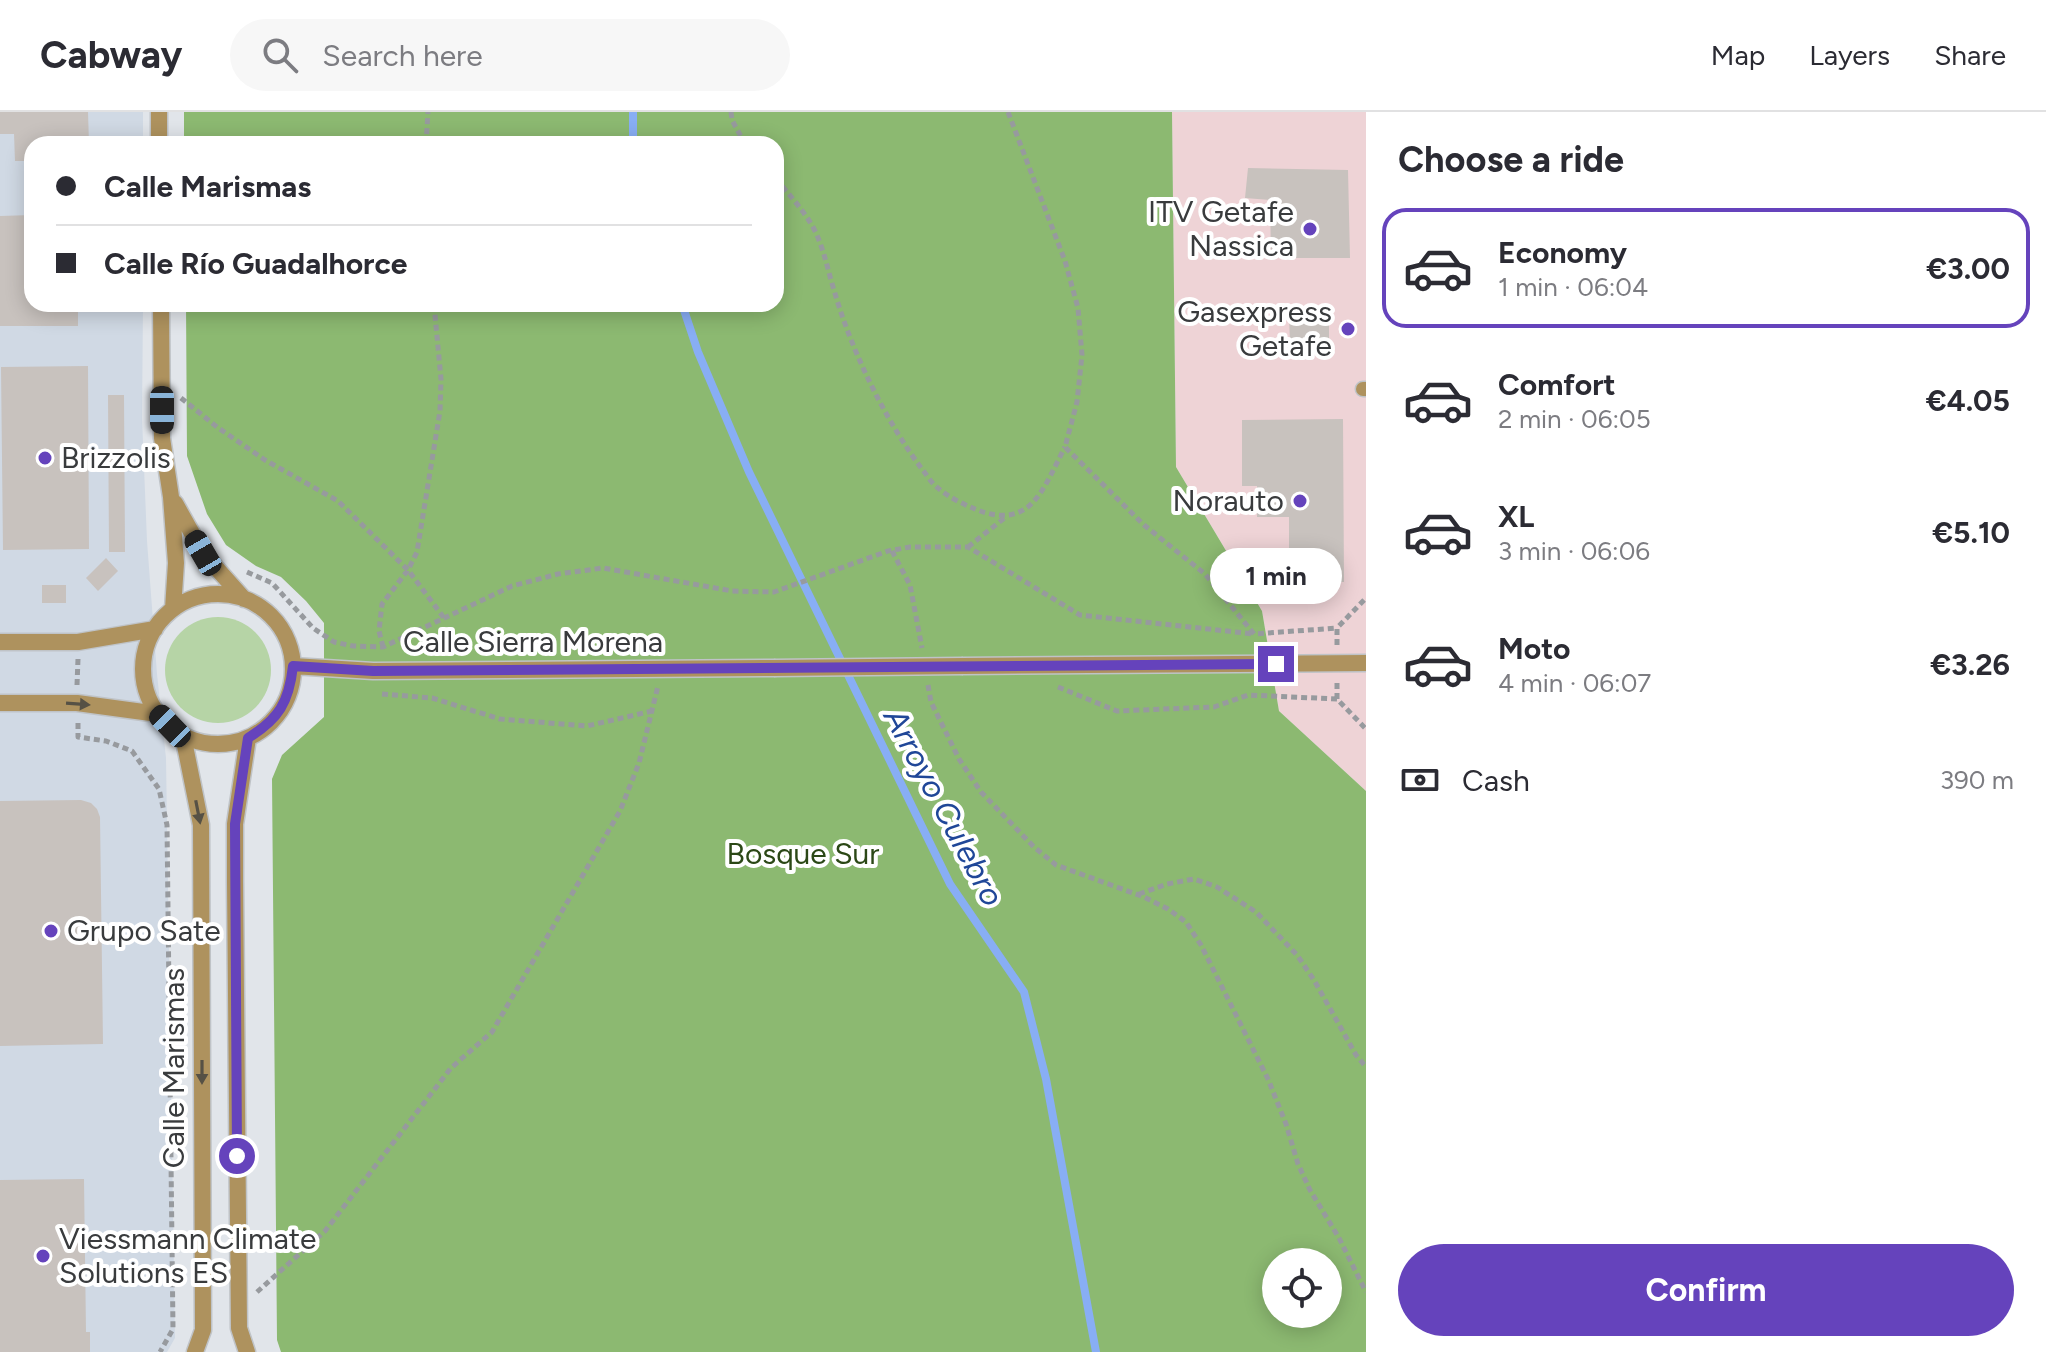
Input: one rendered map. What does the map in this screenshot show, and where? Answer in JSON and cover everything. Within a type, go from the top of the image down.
[{"type":"street","points":[[159,112],[159,136]]},
{"type":"street","points":[[161,312],[162,438],[176,563],[173,609]]},
{"type":"street","points":[[171,497],[203,553],[244,599]]},
{"type":"street","points":[[220,594],[244,599],[263,609],[279,625],[289,644],[293,666],[290,688],[281,709],[267,726],[248,738],[227,744],[204,743],[183,736],[158,714],[148,695],[143,672],[146,650],[155,629],[173,609],[195,597],[220,594]]},
{"type":"street","points":[[0,642],[78,642],[155,629]]},
{"type":"street","name":"Calle Sierra Morena","points":[[293,666],[373,671],[1366,663]]},
{"type":"street","points":[[0,703],[77,703],[158,714]]},
{"type":"street","name":"Calle Marismas","points":[[183,736],[201,825],[203,1330],[195,1352]]},
{"type":"street","name":"Calle Marismas","points":[[247,1352],[239,1328],[235,824],[248,738]]},
{"type":"path","points":[[426,136],[428,112]]},
{"type":"path","points":[[731,112],[741,136]]},
{"type":"path","points":[[968,547],[1008,515],[1031,507],[1043,490],[1065,447],[1077,402],[1082,355],[1078,308],[1065,261],[1008,112]]},
{"type":"path","points":[[784,188],[813,227],[827,258],[834,290],[852,339],[887,414],[911,455],[936,488],[985,513],[1008,515]]},
{"type":"path","points":[[383,647],[379,631],[382,604],[408,570],[417,552],[440,411],[441,379],[435,312]]},
{"type":"path","points":[[162,383],[265,460],[338,501],[408,570],[444,618]]},
{"type":"path","points":[[1065,447],[1144,525],[1205,574],[1254,634]]},
{"type":"path","points":[[236,564],[246,572],[272,583],[313,628],[334,642],[353,646],[383,647],[512,586],[558,574],[603,568],[732,591],[774,592],[890,551],[910,547],[968,547],[1080,615],[1254,634],[1337,628]]},
{"type":"path","points":[[890,551],[910,585],[924,659]]},
{"type":"path","points":[[78,642],[78,737],[106,741],[132,751],[159,789],[167,825],[173,1329],[160,1352]]},
{"type":"path","points":[[373,647],[373,693],[432,698],[500,719],[587,726],[652,711]]},
{"type":"path","points":[[239,1309],[325,1231],[451,1068],[492,1032],[620,811],[639,763],[662,669]]},
{"type":"path","points":[[928,682],[931,702],[959,759],[981,792],[1034,847],[1056,865],[1138,895],[1168,909],[1186,922],[1201,945],[1268,1079],[1310,1190],[1366,1292]]},
{"type":"path","points":[[1047,683],[1117,711],[1214,707],[1248,695],[1337,699]]},
{"type":"path","points":[[1138,895],[1167,884],[1194,879],[1217,887],[1256,912],[1297,955],[1366,1067]]},
{"type":"shaded area","points":[[0,112],[143,112],[143,136],[24,136],[24,312],[143,312],[142,418],[147,541],[166,758],[175,1338],[167,1352],[0,1352]]},
{"type":"shaded area","points":[[1172,112],[1366,112],[1366,791],[1279,711],[1262,611],[1176,467]]},
{"type":"green space","name":"Bosque Sur","points":[[184,112],[1172,112],[1176,467],[1262,611],[1279,711],[1366,791],[1366,1352],[281,1352],[277,1340],[272,779],[282,755],[324,717],[324,623],[281,577],[256,566],[226,545],[207,514],[187,456],[186,312],[784,312],[784,136],[184,136]]},
{"type":"green space","points":[[218,617],[238,621],[256,632],[267,650],[271,670],[267,690],[256,708],[238,719],[218,723],[198,719],[180,708],[169,690],[165,670],[169,650],[180,632],[198,621]]},
{"type":"building","points":[[0,112],[88,112],[89,136],[24,136],[24,161],[15,161],[14,134],[0,134]]},
{"type":"building","name":"ITV Getafe Nassica","points":[[1248,168],[1348,170],[1350,258],[1271,258],[1270,200],[1245,198]]},
{"type":"building","points":[[24,215],[24,312],[78,312],[78,326],[0,326],[0,216]]},
{"type":"building","points":[[1289,315],[1329,315],[1329,343],[1290,344]]},
{"type":"building","name":"Brizzolis","points":[[88,366],[89,549],[3,550],[1,367]]},
{"type":"building","points":[[108,395],[124,395],[125,552],[109,552]]},
{"type":"building","name":"Norauto","points":[[1343,419],[1344,582],[1289,582],[1289,517],[1257,517],[1257,486],[1242,486],[1242,420]]},
{"type":"building","points":[[106,558],[118,571],[98,591],[86,578]]},
{"type":"building","points":[[42,585],[66,585],[66,603],[42,603]]},
{"type":"building","name":"Grupo Sate","points":[[81,800],[91,803],[100,817],[103,1044],[0,1046],[0,801]]},
{"type":"building","name":"Viessmann Climate Solutions ES","points":[[84,1179],[86,1332],[90,1332],[90,1352],[0,1352],[0,1180]]},
{"type":"waterway","name":"Arroyo Culebro","points":[[633,112],[633,136]]},
{"type":"waterway","name":"Arroyo Culebro","points":[[685,312],[698,352],[749,472],[950,884],[1024,992],[1046,1079],[1096,1352]]},
{"type":"place","name":"ITV Getafe Nassica","points":[[1310,229]]},
{"type":"place","name":"Gasexpress Getafe","points":[[1348,329]]},
{"type":"place","name":"Brizzolis","points":[[45,458]]},
{"type":"place","name":"Norauto","points":[[1300,501]]},
{"type":"place","name":"Grupo Sate","points":[[51,931]]},
{"type":"place","name":"Viessmann Climate Solutions ES","points":[[43,1256]]},
{"type":"route","points":[[237,1156],[235,824],[248,738],[267,726],[281,709],[290,688],[293,666],[373,671],[1276,664]]}]
